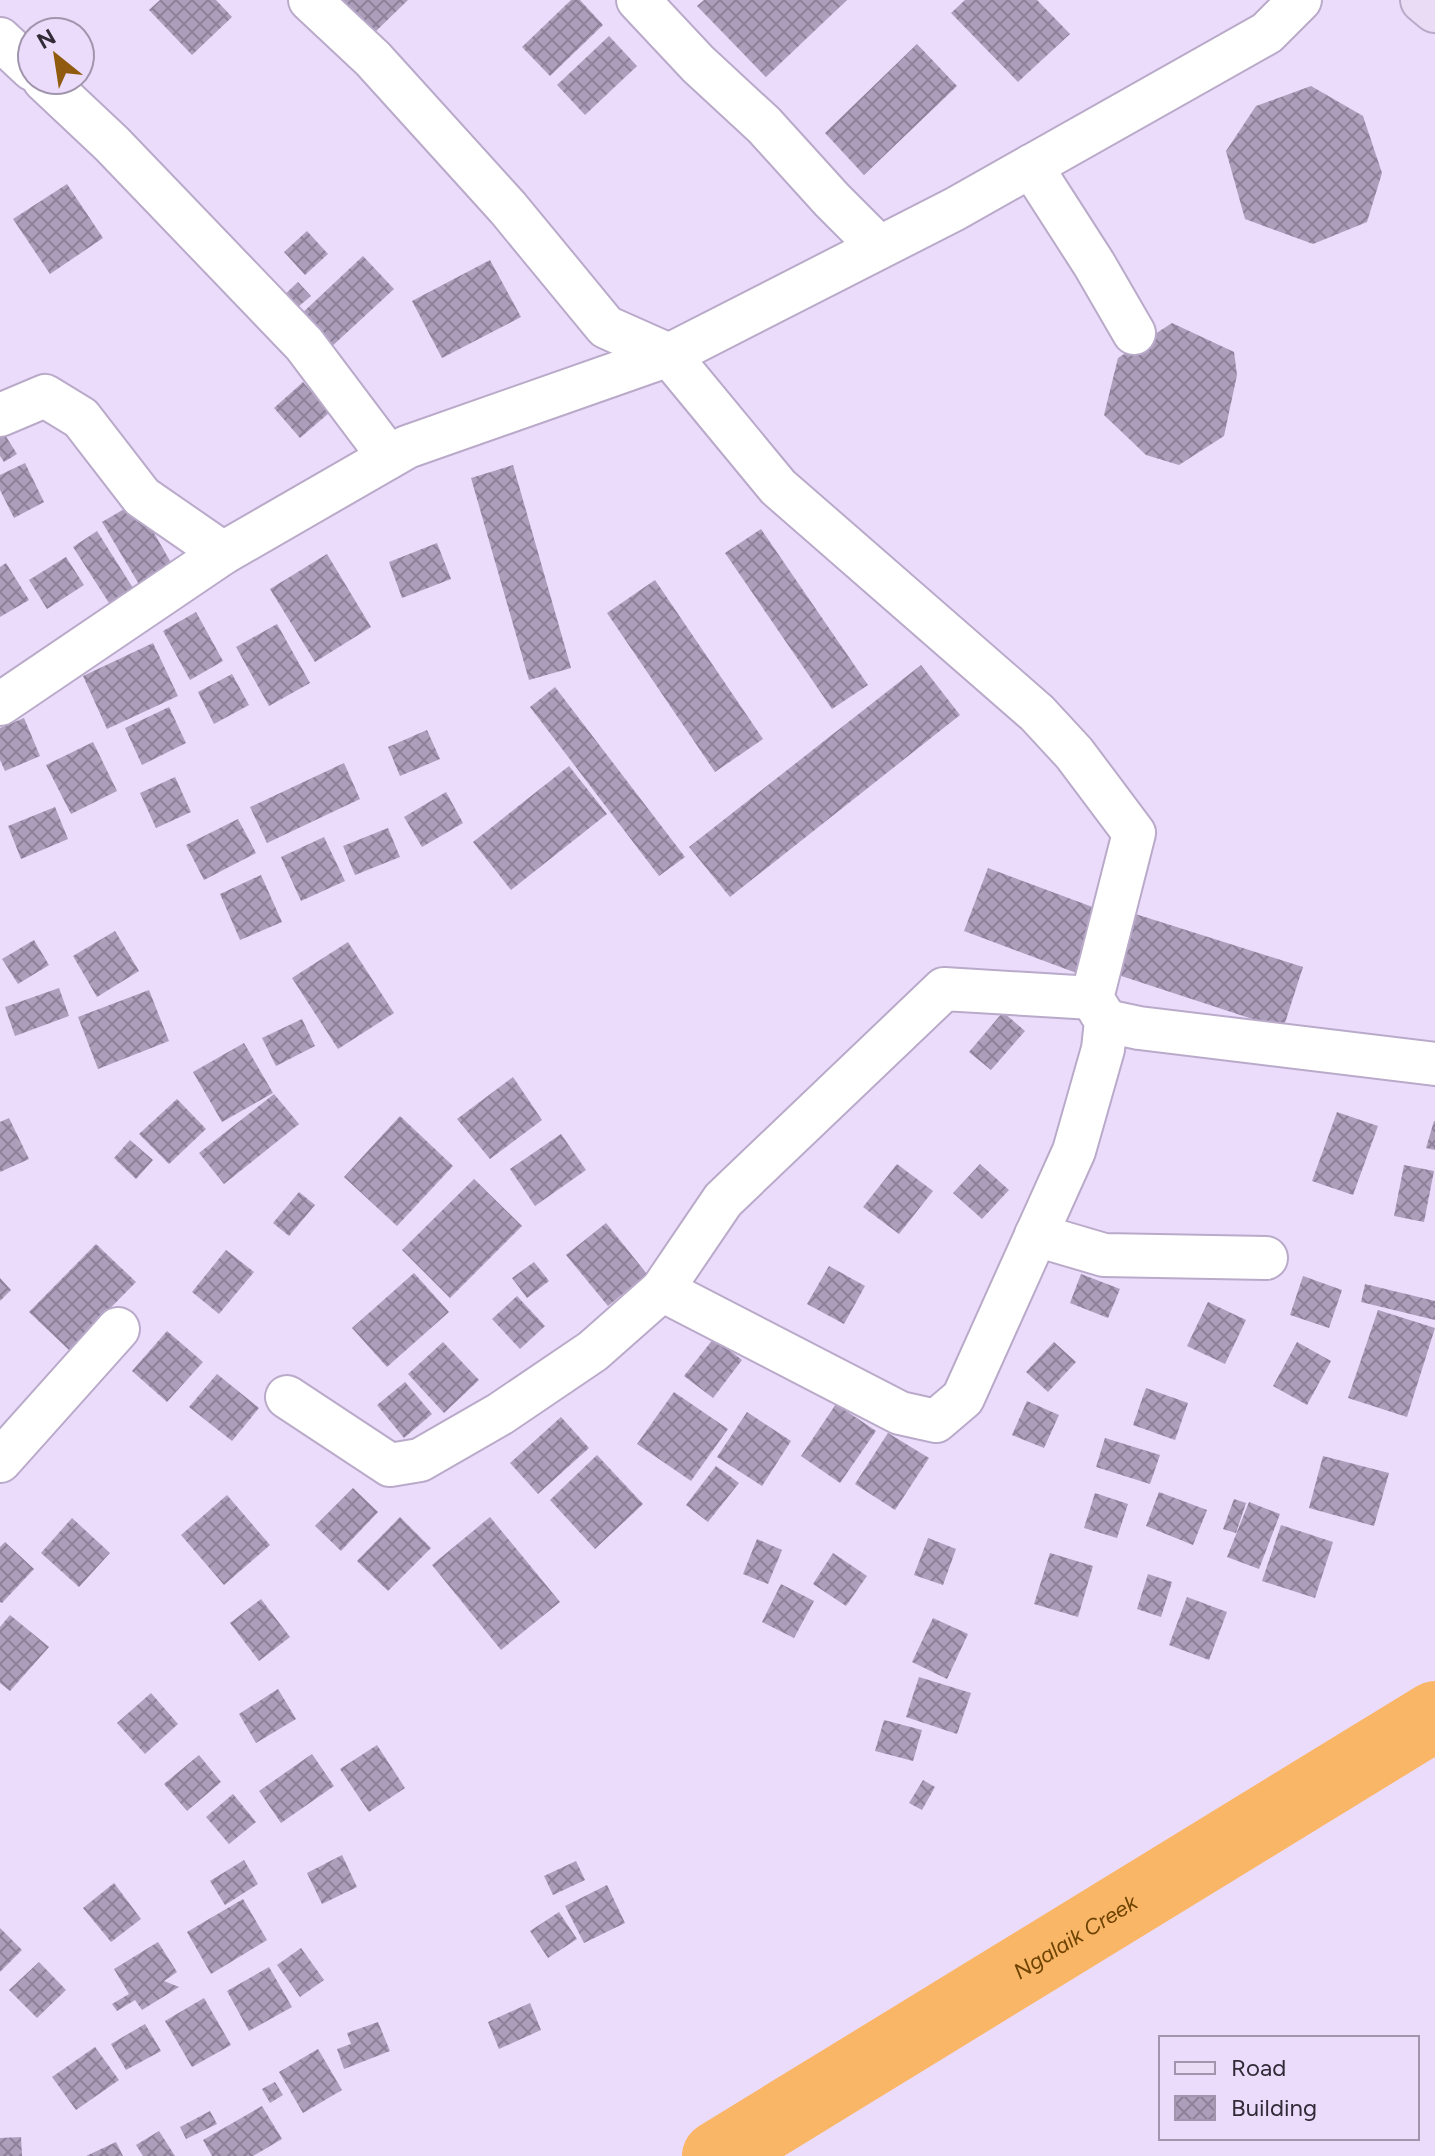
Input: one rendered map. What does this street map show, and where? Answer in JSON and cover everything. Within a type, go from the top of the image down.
[{"type":"main road","points":[[1423,0],[1435,10]]},
{"type":"street","points":[[310,0],[373,59],[508,208],[606,327],[669,355],[778,487],[1037,713],[1074,753],[1134,833],[1099,1010],[1103,1049],[1074,1151],[963,1398],[936,1421],[900,1413],[662,1290]]},
{"type":"street","points":[[638,0],[698,64],[764,125],[879,247]]},
{"type":"street","points":[[0,704],[223,553],[407,447],[669,355],[955,209],[1267,33],[1300,0]]},
{"type":"street","points":[[0,39],[16,54]]},
{"type":"street","points":[[61,96],[112,144],[304,344],[389,457]]},
{"type":"street","points":[[1031,166],[1134,333]]},
{"type":"street","points":[[0,415],[45,396],[81,418],[142,497],[223,553]]},
{"type":"street","points":[[287,1397],[390,1465],[420,1460],[500,1414],[593,1351],[662,1290],[723,1200],[944,989],[1099,1010],[1139,1028],[1435,1064]]},
{"type":"street","points":[[1036,1235],[1104,1255],[1266,1258]]},
{"type":"street","points":[[0,1461],[118,1329]]},
{"type":"building","points":[[160,0],[216,0],[232,17],[192,55],[149,10]]},
{"type":"building","points":[[340,0],[408,0],[373,34]]},
{"type":"building","points":[[571,0],[580,0],[603,25],[550,76],[522,47]]},
{"type":"building","points":[[704,0],[847,0],[766,77],[697,6]]},
{"type":"building","points":[[965,0],[1037,0],[1070,34],[1018,82],[951,13]]},
{"type":"building","points":[[609,36],[637,66],[585,115],[557,85]]},
{"type":"building","points":[[917,44],[957,86],[864,175],[825,133]]},
{"type":"building","points":[[1311,86],[1363,116],[1382,173],[1367,222],[1313,244],[1245,219],[1226,151],[1256,106]]},
{"type":"building","points":[[67,184],[103,238],[50,274],[13,219]]},
{"type":"building","points":[[307,231],[328,254],[305,275],[284,252]]},
{"type":"building","points":[[363,256],[394,289],[329,349],[298,317]]},
{"type":"building","points":[[490,260],[521,317],[442,358],[412,301]]},
{"type":"building","points":[[298,282],[311,296],[292,312],[280,299]]},
{"type":"building","points":[[1172,323],[1234,352],[1237,375],[1224,436],[1179,465],[1146,455],[1104,415],[1118,358]]},
{"type":"building","points":[[303,382],[329,413],[300,438],[274,408]]},
{"type":"building","points":[[0,427],[17,454],[4,462],[0,456]]},
{"type":"building","points":[[25,463],[44,502],[14,518],[0,490],[0,475]]},
{"type":"building","points":[[513,465],[571,668],[529,680],[471,478]]},
{"type":"building","points":[[136,502],[173,566],[140,586],[102,522]]},
{"type":"building","points":[[761,529],[868,685],[832,709],[725,553]]},
{"type":"building","points":[[97,531],[133,588],[109,603],[73,547]]},
{"type":"building","points":[[437,543],[451,579],[402,598],[389,562]]},
{"type":"building","points":[[327,554],[371,627],[315,662],[270,589]]},
{"type":"building","points":[[66,557],[84,585],[47,609],[29,580]]},
{"type":"building","points":[[6,563],[29,600],[0,617],[0,567]]},
{"type":"building","points":[[655,580],[763,739],[715,772],[607,613]]},
{"type":"building","points":[[196,612],[223,661],[190,680],[163,631]]},
{"type":"building","points":[[277,624],[310,683],[269,706],[236,647]]},
{"type":"building","points":[[153,643],[178,696],[107,729],[83,676]]},
{"type":"building","points":[[921,665],[960,715],[730,897],[689,847]]},
{"type":"building","points":[[232,674],[249,705],[214,724],[198,692]]},
{"type":"building","points":[[555,687],[685,857],[659,876],[530,707]]},
{"type":"building","points":[[169,707],[186,743],[142,765],[125,728]]},
{"type":"building","points":[[24,718],[40,756],[5,771],[0,760],[0,728]]},
{"type":"building","points":[[427,730],[440,759],[400,776],[388,747]]},
{"type":"building","points":[[93,742],[117,791],[71,814],[46,765]]},
{"type":"building","points":[[344,763],[360,799],[267,843],[250,807]]},
{"type":"building","points":[[569,766],[607,814],[511,890],[473,842]]},
{"type":"building","points":[[175,777],[191,812],[156,828],[140,793]]},
{"type":"building","points":[[446,792],[463,823],[422,847],[404,817]]},
{"type":"building","points":[[55,807],[68,839],[21,859],[8,826]]},
{"type":"building","points":[[238,819],[256,853],[204,880],[186,845]]},
{"type":"building","points":[[388,828],[400,857],[355,875],[343,846]]},
{"type":"building","points":[[324,837],[345,881],[301,901],[281,857]]},
{"type":"building","points":[[988,868],[1106,912],[1082,975],[964,931]]},
{"type":"building","points":[[261,875],[282,922],[240,940],[220,894]]},
{"type":"building","points":[[1126,911],[1303,967],[1283,1029],[1106,971]]},
{"type":"building","points":[[115,931],[139,971],[97,997],[73,956]]},
{"type":"building","points":[[34,940],[49,965],[18,984],[2,959]]},
{"type":"building","points":[[348,942],[394,1013],[338,1049],[292,978]]},
{"type":"building","points":[[59,988],[69,1016],[15,1036],[5,1007]]},
{"type":"building","points":[[149,990],[169,1041],[98,1069],[78,1017]]},
{"type":"building","points":[[1003,1012],[1025,1031],[991,1070],[969,1052]]},
{"type":"building","points":[[302,1019],[315,1046],[276,1066],[262,1038]]},
{"type":"building","points":[[244,1043],[273,1093],[222,1122],[193,1072]]},
{"type":"building","points":[[513,1077],[542,1120],[490,1159],[457,1119]]},
{"type":"building","points":[[274,1094],[299,1124],[224,1184],[199,1153]]},
{"type":"building","points":[[177,1099],[206,1129],[169,1164],[139,1134]]},
{"type":"building","points":[[1337,1112],[1378,1126],[1353,1195],[1312,1181]]},
{"type":"building","points":[[400,1116],[453,1166],[397,1226],[344,1177]]},
{"type":"building","points":[[9,1118],[29,1159],[0,1172],[0,1122]]},
{"type":"building","points":[[1435,1121],[1435,1150],[1426,1148]]},
{"type":"building","points":[[561,1134],[586,1170],[535,1206],[510,1169]]},
{"type":"building","points":[[130,1140],[153,1160],[136,1179],[114,1158]]},
{"type":"building","points":[[897,1164],[933,1191],[899,1234],[863,1207]]},
{"type":"building","points":[[980,1164],[1009,1190],[982,1219],[953,1193]]},
{"type":"building","points":[[1404,1165],[1434,1171],[1424,1222],[1394,1216]]},
{"type":"building","points":[[474,1179],[522,1226],[450,1298],[402,1250]]},
{"type":"building","points":[[299,1192],[315,1205],[289,1236],[273,1223]]},
{"type":"building","points":[[606,1223],[647,1274],[608,1306],[566,1255]]},
{"type":"building","points":[[96,1244],[136,1282],[69,1350],[29,1312]]},
{"type":"building","points":[[226,1250],[254,1272],[219,1314],[192,1292]]},
{"type":"building","points":[[534,1262],[549,1281],[527,1298],[512,1278]]},
{"type":"building","points":[[829,1266],[865,1286],[844,1324],[807,1304]]},
{"type":"building","points":[[414,1273],[449,1312],[387,1367],[352,1328]]},
{"type":"building","points":[[1081,1274],[1120,1289],[1108,1318],[1070,1303]]},
{"type":"building","points":[[1303,1276],[1342,1290],[1329,1328],[1290,1315]]},
{"type":"building","points":[[0,1278],[11,1290],[0,1301]]},
{"type":"building","points":[[1365,1284],[1435,1301],[1435,1320],[1361,1302]]},
{"type":"building","points":[[517,1296],[545,1326],[520,1349],[492,1319]]},
{"type":"building","points":[[1208,1302],[1246,1320],[1225,1364],[1187,1346]]},
{"type":"building","points":[[1378,1310],[1435,1328],[1407,1417],[1348,1398]]},
{"type":"building","points":[[167,1331],[203,1362],[167,1402],[132,1371]]},
{"type":"building","points":[[714,1338],[742,1360],[713,1398],[684,1376]]},
{"type":"building","points":[[443,1342],[479,1380],[444,1413],[408,1374]]},
{"type":"building","points":[[1054,1342],[1076,1362],[1048,1392],[1026,1372]]},
{"type":"building","points":[[1297,1342],[1331,1361],[1307,1405],[1273,1386]]},
{"type":"building","points":[[217,1374],[259,1408],[232,1441],[189,1407]]},
{"type":"building","points":[[405,1382],[432,1414],[404,1438],[377,1405]]},
{"type":"building","points":[[1146,1388],[1188,1403],[1175,1440],[1133,1425]]},
{"type":"building","points":[[674,1392],[728,1429],[691,1481],[637,1444]]},
{"type":"building","points":[[1027,1401],[1059,1415],[1044,1448],[1012,1435]]},
{"type":"building","points":[[836,1404],[876,1431],[840,1483],[801,1456]]},
{"type":"building","points":[[747,1412],[791,1441],[762,1486],[717,1457]]},
{"type":"building","points":[[561,1417],[589,1448],[538,1494],[510,1463]]},
{"type":"building","points":[[888,1433],[929,1458],[895,1510],[855,1484]]},
{"type":"building","points":[[1105,1438],[1160,1455],[1150,1484],[1096,1467]]},
{"type":"building","points":[[597,1455],[643,1504],[595,1549],[550,1500]]},
{"type":"building","points":[[1323,1456],[1389,1473],[1374,1526],[1309,1508]]},
{"type":"building","points":[[716,1466],[739,1483],[708,1522],[686,1505]]},
{"type":"building","points":[[353,1488],[378,1512],[341,1551],[315,1526]]},
{"type":"building","points":[[1159,1492],[1207,1510],[1193,1545],[1146,1526]]},
{"type":"building","points":[[1095,1493],[1128,1504],[1117,1538],[1084,1528]]},
{"type":"building","points":[[227,1495],[270,1545],[224,1585],[181,1535]]},
{"type":"building","points":[[1234,1499],[1246,1503],[1236,1533],[1223,1529]]},
{"type":"building","points":[[1249,1502],[1280,1514],[1259,1569],[1227,1557]]},
{"type":"building","points":[[400,1517],[431,1548],[388,1591],[357,1561]]},
{"type":"building","points":[[490,1517],[560,1602],[501,1650],[432,1565]]},
{"type":"building","points":[[72,1518],[110,1553],[79,1587],[41,1553]]},
{"type":"building","points":[[1281,1525],[1333,1542],[1315,1598],[1262,1581]]},
{"type":"building","points":[[928,1538],[956,1549],[943,1585],[914,1575]]},
{"type":"building","points":[[757,1539],[782,1550],[768,1584],[743,1574]]},
{"type":"building","points":[[5,1542],[34,1569],[2,1603],[0,1547]]},
{"type":"building","points":[[833,1553],[867,1576],[846,1606],[813,1584]]},
{"type":"building","points":[[1050,1553],[1093,1566],[1078,1617],[1034,1604]]},
{"type":"building","points":[[1148,1574],[1172,1582],[1161,1617],[1137,1609]]},
{"type":"building","points":[[781,1584],[814,1601],[794,1638],[762,1622]]},
{"type":"building","points":[[1187,1597],[1227,1612],[1209,1660],[1169,1645]]},
{"type":"building","points":[[261,1599],[290,1637],[259,1661],[230,1623]]},
{"type":"building","points":[[10,1615],[49,1647],[10,1691],[0,1683],[0,1627]]},
{"type":"building","points":[[933,1618],[968,1634],[947,1679],[912,1662]]},
{"type":"building","points":[[919,1677],[971,1693],[957,1734],[906,1717]]},
{"type":"building","points":[[278,1689],[296,1719],[256,1743],[239,1714]]},
{"type":"building","points":[[151,1693],[178,1724],[145,1754],[117,1723]]},
{"type":"building","points":[[884,1720],[922,1730],[913,1761],[875,1751]]},
{"type":"building","points":[[377,1745],[405,1788],[369,1812],[340,1769]]},
{"type":"building","points":[[312,1754],[334,1786],[281,1823],[259,1791]]},
{"type":"building","points":[[199,1755],[221,1782],[187,1811],[164,1784]]},
{"type":"building","points":[[923,1780],[935,1787],[922,1810],[909,1803]]},
{"type":"building","points":[[233,1794],[256,1822],[229,1844],[206,1817]]},
{"type":"building","points":[[342,1855],[357,1887],[322,1904],[307,1873]]},
{"type":"building","points":[[244,1860],[258,1884],[225,1905],[210,1881]]},
{"type":"building","points":[[576,1861],[585,1880],[553,1895],[544,1876]]},
{"type":"building","points":[[114,1883],[141,1919],[111,1942],[83,1908]]},
{"type":"building","points":[[607,1885],[625,1923],[584,1943],[565,1906]]},
{"type":"building","points":[[243,1899],[267,1940],[211,1974],[187,1932]]},
{"type":"building","points":[[559,1912],[577,1939],[548,1958],[530,1931]]},
{"type":"building","points":[[0,1928],[22,1950],[0,1972]]},
{"type":"building","points":[[158,1942],[177,1972],[164,1981],[179,1987],[142,2010],[135,2000],[117,2011],[112,2004],[129,1994],[114,1969]]},
{"type":"building","points":[[301,1948],[324,1980],[300,1997],[277,1965]]},
{"type":"building","points":[[39,1962],[66,1990],[37,2018],[9,1990]]},
{"type":"building","points":[[269,1967],[292,2007],[249,2031],[227,1991]]},
{"type":"building","points":[[204,1998],[231,2045],[192,2067],[165,2021]]},
{"type":"building","points":[[530,2003],[541,2030],[499,2049],[488,2022]]},
{"type":"building","points":[[378,2022],[390,2051],[344,2069],[337,2049],[351,2044],[347,2033]]},
{"type":"building","points":[[145,2024],[161,2051],[126,2070],[111,2044]]},
{"type":"building","points":[[95,2047],[119,2080],[76,2110],[52,2077]]},
{"type":"building","points":[[318,2049],[342,2090],[303,2113],[279,2072]]},
{"type":"building","points":[[275,2082],[283,2095],[270,2103],[262,2089]]},
{"type":"building","points":[[262,2106],[282,2139],[253,2156],[212,2156],[203,2140]]},
{"type":"building","points":[[210,2111],[217,2124],[186,2139],[180,2127]]},
{"type":"building","points":[[159,2131],[175,2156],[143,2156],[136,2145]]},
{"type":"building","points":[[21,2137],[22,2156],[0,2156],[0,2138]]},
{"type":"building","points":[[116,2142],[123,2156],[86,2156]]},
{"type":"waterway","name":"Ngalaik Creek","points":[[717,2156],[1435,1716]]}]
